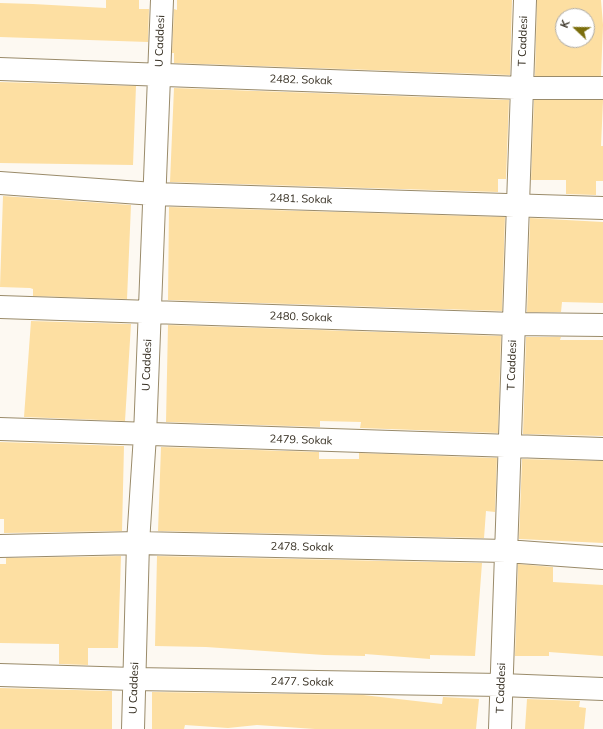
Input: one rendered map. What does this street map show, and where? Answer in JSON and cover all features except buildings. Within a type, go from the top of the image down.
[{"type":"street","name":"U Caddesi","points":[[133,729],[138,543],[145,435],[162,0]]},
{"type":"street","name":"T Caddesi","points":[[500,729],[525,0]]},
{"type":"street","name":"2482. Sokak","points":[[0,69],[522,88],[603,88]]},
{"type":"street","name":"2481. Sokak","points":[[0,183],[154,194],[603,208]]},
{"type":"street","name":"2480. Sokak","points":[[0,307],[514,324],[603,325]]},
{"type":"street","name":"2479. Sokak","points":[[0,429],[603,450]]},
{"type":"street","name":"2478. Sokak","points":[[0,546],[138,543],[506,551],[603,558]]},
{"type":"street","name":"2477. Sokak","points":[[0,675],[134,679],[501,685],[603,689]]}]
